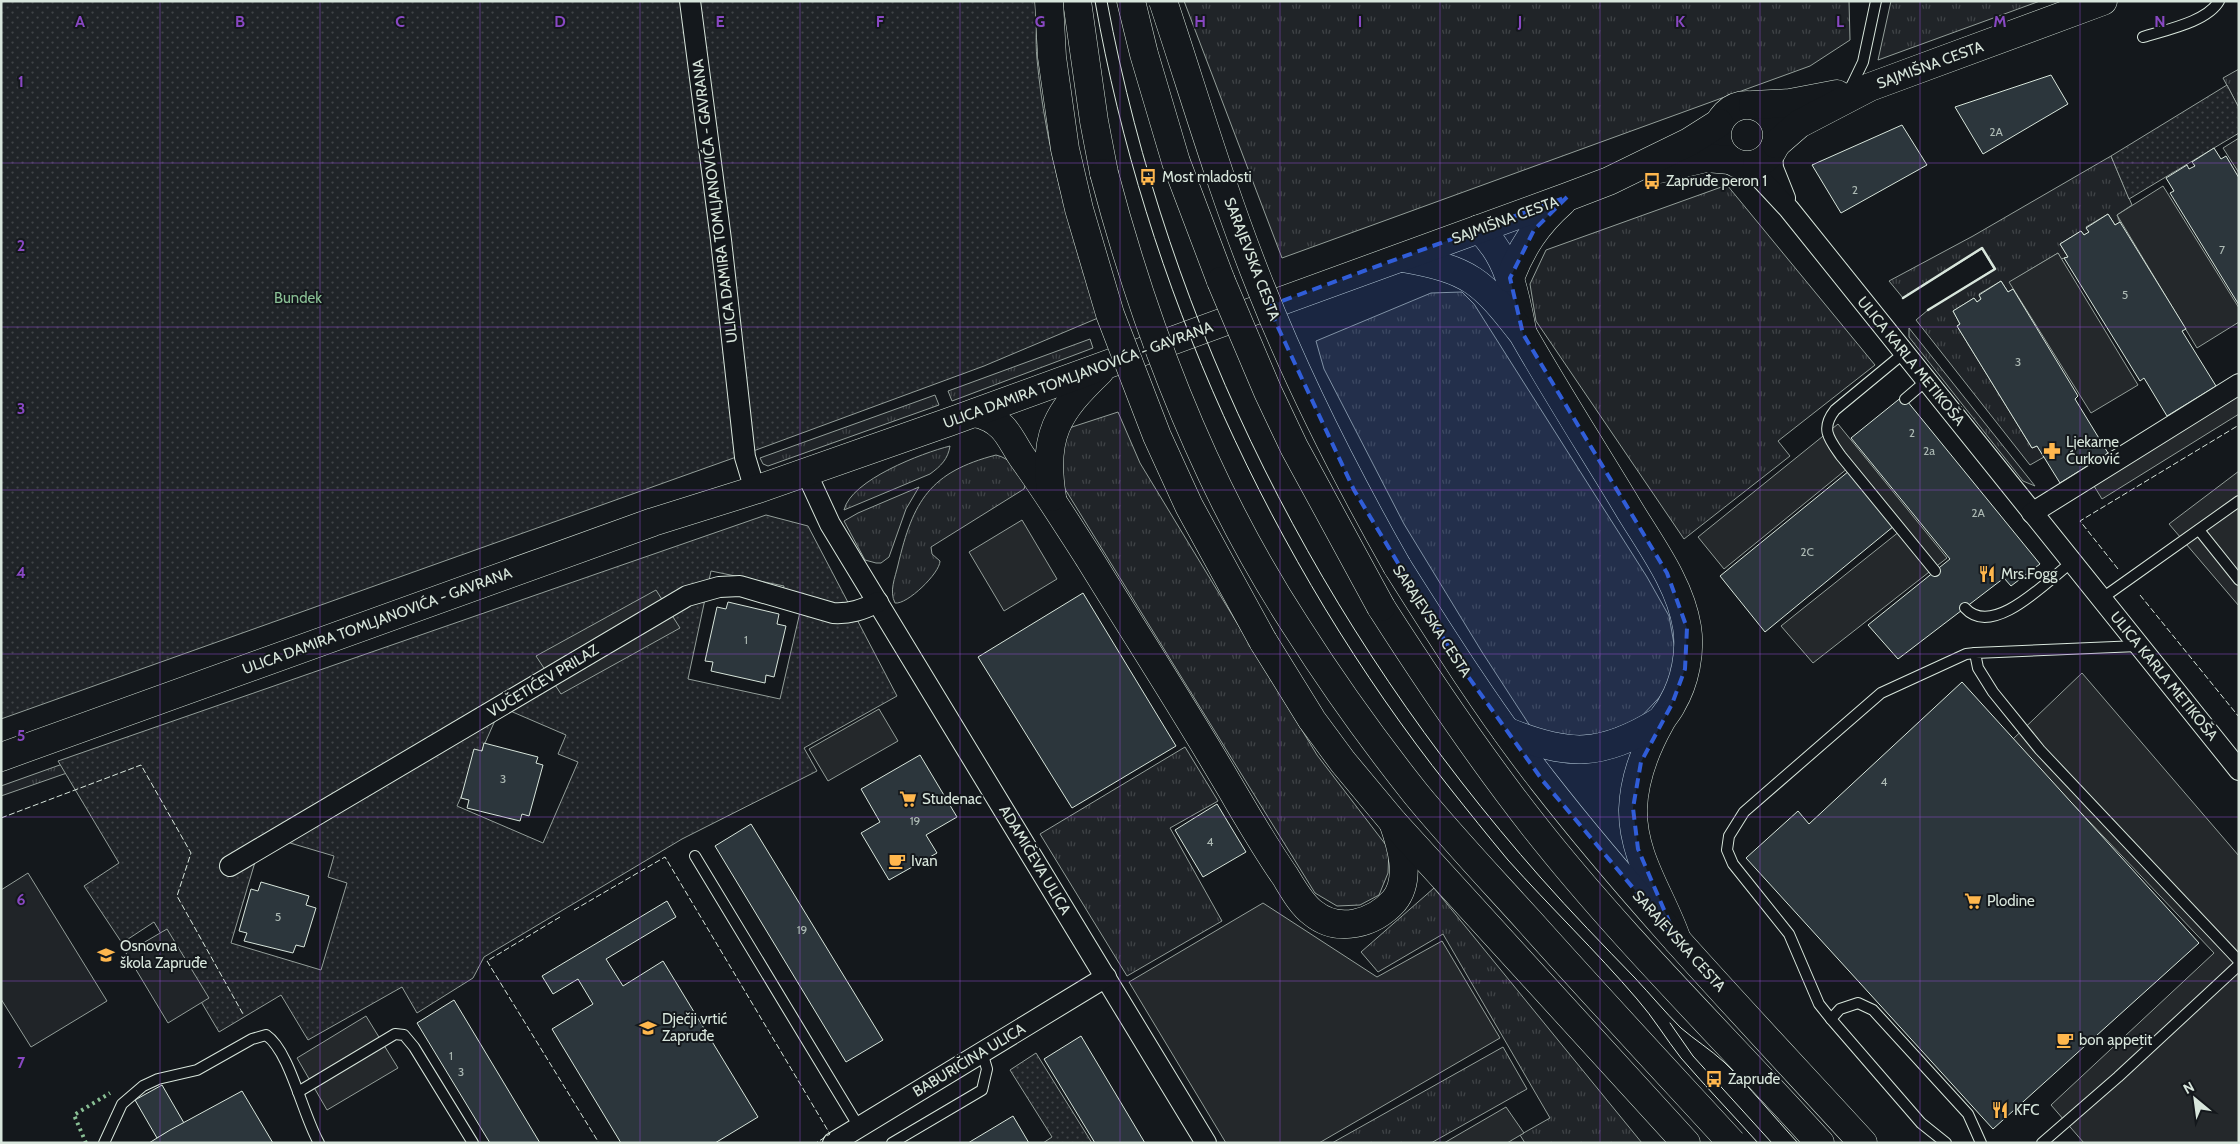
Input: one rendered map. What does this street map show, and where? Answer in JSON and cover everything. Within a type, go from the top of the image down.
[{"type":"main road","points":[[1049,1],[1052,57],[1065,149],[1079,209],[1110,314],[1154,428],[1189,506],[1263,642],[1312,720],[1342,762],[1393,822],[1686,1143]]},
{"type":"main road","points":[[1077,1],[1094,121],[1104,173],[1121,239],[1142,306],[1170,378],[1220,490],[1248,545],[1295,625],[1375,740],[1417,795],[1501,891],[1732,1143]]},
{"type":"main road","points":[[1131,1],[1144,54],[1176,162],[1221,281],[1268,392],[1294,447],[1380,607],[1440,698],[1535,827],[1590,892],[1820,1143]]},
{"type":"main road","name":"SARAJEVSKA CESTA","points":[[1163,1],[1217,166],[1260,287],[1295,370],[1321,425],[1397,566],[1457,661],[1505,730],[1605,858],[1677,940],[1863,1143]]},
{"type":"main road","name":"SAJMIŠNA CESTA","points":[[1753,105],[1790,103],[1860,89],[2103,1]]},
{"type":"main road","name":"SAJMIŠNA CESTA","points":[[1774,148],[1799,124],[1860,89]]},
{"type":"main road","points":[[1753,105],[1762,108],[1770,115],[1778,134],[1774,148],[1765,160],[1755,164],[1736,163],[1722,153],[1716,133],[1719,123],[1725,114],[1733,108],[1753,105]]},
{"type":"main road","name":"SAJMIŠNA CESTA","points":[[1401,258],[1609,181],[1689,142],[1719,123]]},
{"type":"main road","name":"SAJMIŠNA CESTA","points":[[1609,181],[1706,158],[1736,163]]},
{"type":"main road","points":[[1499,285],[1534,230],[1567,197]]},
{"type":"main road","points":[[1479,230],[1495,247],[1499,285]]},
{"type":"main road","name":"ULICA DAMIRA TOMLJANOVIĆA - GAVRANA","points":[[1,757],[653,522],[754,490],[975,413],[1401,258]]},
{"type":"main road","points":[[1401,258],[1451,269],[1475,280],[1499,285],[1516,296],[1523,334],[1662,566],[1683,612],[1687,628],[1688,652],[1685,670],[1672,704],[1660,721],[1641,762],[1635,786],[1634,830],[1645,869],[1668,913],[1677,940]]},
{"type":"main road","points":[[1053,500],[1048,474],[1048,456],[1056,425],[1064,409],[1081,389],[1107,365]]},
{"type":"main road","points":[[975,413],[986,416],[1003,428],[1053,500],[1227,782],[1254,831],[1302,902],[1324,920],[1338,924],[1358,924],[1372,919],[1386,909],[1398,896],[1404,876],[1401,844],[1393,822]]},
{"type":"main road","points":[[1505,730],[1536,744],[1559,749],[1588,750],[1618,743],[1638,735],[1660,721]]},
{"type":"street","name":"ULICA DAMIRA TOMLJANOVIĆA - GAVRANA","points":[[690,1],[720,231],[745,457],[754,490]]},
{"type":"street","name":"ULICA KARLA METIKOŠA","points":[[1774,148],[1774,168],[1789,209]]},
{"type":"street","name":"ULICA KARLA METIKOŠA","points":[[1736,163],[1762,180],[1789,209],[2239,770]]},
{"type":"street","points":[[2032,512],[2239,384]]},
{"type":"street","name":"ADAMIČEVA ULICA","points":[[806,472],[826,516],[1206,1143]]},
{"type":"street","name":"VUČETIĆEV PRILAZ","points":[[230,866],[386,772],[687,596],[719,587],[740,586],[833,613],[846,614],[861,610],[878,602]]},
{"type":"street","name":"BABURIČINA ULICA","points":[[832,1143],[1106,977]]},
{"type":"lane","points":[[1860,89],[1863,62],[1876,1]]},
{"type":"lane","points":[[2143,37],[2190,22],[2215,8],[2219,1]]},
{"type":"lane","points":[[1904,354],[1835,410],[1828,419],[1827,429],[1829,439],[1935,571]]},
{"type":"lane","points":[[1905,399],[1926,381]]},
{"type":"lane","points":[[2101,599],[2239,501]]},
{"type":"lane","points":[[2199,530],[2239,580]]},
{"type":"lane","points":[[1965,608],[1969,613],[1981,618],[2004,614],[2072,562]]},
{"type":"lane","points":[[1946,1143],[1921,1123],[1831,1019],[1816,998],[1789,934],[1733,864],[1727,850],[1729,836],[1744,812],[1882,693],[1966,654],[2139,646]]},
{"type":"lane","points":[[1975,654],[1978,668],[1993,692],[2040,750],[2239,963],[2118,1077],[2042,1143]]},
{"type":"lane","points":[[695,856],[859,1127]]},
{"type":"lane","points":[[1831,1019],[1840,1009],[1858,1003],[1873,1010],[1968,1114],[1981,1143]]},
{"type":"lane","points":[[298,1092],[395,1034],[404,1035],[414,1047],[473,1143]]},
{"type":"lane","points":[[104,1143],[122,1104],[136,1091],[158,1079],[197,1070],[260,1036],[266,1035],[274,1042],[298,1092],[319,1143]]},
{"type":"lane","points":[[892,1143],[982,1090],[987,1069],[982,1052]]},
{"type":"highlighted area","points":[[1567,197],[1534,230],[1510,278],[1523,334],[1667,573],[1687,628],[1685,669],[1672,704],[1641,762],[1633,808],[1638,849],[1677,940],[1543,781],[1457,661],[1354,490],[1268,306]]},
{"type":"green space","name":"Bundek","points":[[1,1],[1037,1],[1036,52],[1046,125],[1060,190],[1098,318],[984,366],[756,450],[1,719]]},
{"type":"green space","points":[[1184,1],[1849,1],[1850,40],[1810,66],[1282,258]]},
{"type":"green space","points":[[1891,1],[2040,1],[1878,60]]},
{"type":"green space","points":[[2239,69],[2239,108],[2223,78]]},
{"type":"green space","points":[[2227,85],[2239,108],[2239,133],[2129,199],[2111,156]]},
{"type":"green space","points":[[2111,156],[2132,205],[2117,215],[2120,222],[2115,225],[2108,214],[2086,227],[2089,232],[2084,235],[2081,231],[2060,244],[2068,257],[2061,259],[2058,253],[2010,282],[2014,289],[2008,292],[2001,281],[1979,294],[1981,299],[1977,302],[1974,298],[1953,311],[1960,324],[1957,326],[2032,448],[2037,446],[2044,457],[2030,465],[1916,320],[1928,310],[1994,269],[1982,249],[1903,298],[1889,281],[1973,236]]},
{"type":"green space","points":[[1727,185],[1875,365],[1778,441],[1790,456],[1684,539],[1536,321],[1530,284],[1546,250]]},
{"type":"green space","points":[[1462,292],[1474,304],[1647,577],[1669,616],[1676,655],[1670,686],[1639,719],[1603,733],[1572,740],[1532,729],[1482,652],[1404,524],[1324,369],[1316,341],[1431,293]]},
{"type":"green space","points":[[1909,328],[2035,486],[2023,481],[1909,337]]},
{"type":"green space","points":[[1090,339],[1093,348],[952,401],[948,391]]},
{"type":"green space","points":[[935,395],[939,405],[768,466],[763,464],[760,458]]},
{"type":"green space","points":[[1118,412],[1140,463],[1317,755],[1389,849],[1388,873],[1379,895],[1360,905],[1337,906],[1315,893],[1060,481],[1059,455],[1069,428]]},
{"type":"green space","points":[[950,446],[948,455],[943,462],[930,474],[844,510],[849,499],[873,478],[906,461]]},
{"type":"green space","points":[[996,455],[1006,459],[1018,470],[1026,483],[1024,489],[931,547],[932,554],[940,561],[935,573],[915,594],[895,603],[893,598],[894,580],[904,543],[910,523],[928,492],[940,480],[955,470]]},
{"type":"green space","points":[[919,487],[906,509],[889,557],[881,563],[865,560],[844,521],[858,513]]},
{"type":"green space","points":[[766,515],[808,526],[897,696],[804,748],[817,771],[682,839],[484,957],[473,978],[417,1013],[402,987],[308,1040],[281,995],[219,1032],[154,922],[122,943],[84,886],[119,863],[58,761]],"holes":[[[711,571],[784,586],[780,607],[800,612],[780,699],[688,679]],[[501,707],[566,735],[558,754],[578,762],[543,843],[457,806]],[[263,835],[334,856],[328,877],[347,883],[321,970],[231,943]]]},
{"type":"green space","points":[[295,681],[299,692],[1,796],[1,786]]},
{"type":"green space","points":[[1185,747],[1218,801],[1170,828],[1222,921],[1127,976],[1040,834]]},
{"type":"green space","points":[[28,873],[107,1001],[31,1047],[1,999],[1,890]]},
{"type":"green space","points":[[1434,888],[1642,1143],[1525,1143],[1520,1135],[1550,1118],[1443,934],[1378,972],[1361,952]]},
{"type":"green space","points":[[167,929],[209,998],[168,1023],[126,953]]},
{"type":"green space","points":[[1503,1047],[1527,1089],[1431,1143],[1332,1143]]},
{"type":"green space","points":[[1036,1053],[1092,1143],[1043,1143],[1052,1137],[1010,1070]]},
{"type":"shaded area","points":[[2239,138],[2239,173],[2223,148]]},
{"type":"shaded area","points":[[2163,186],[2239,308],[2239,322],[2197,348],[2117,215]]},
{"type":"shaded area","points":[[2058,253],[2138,385],[2091,413],[2009,282]]},
{"type":"shaded area","points":[[2239,395],[2239,414],[2102,499],[2094,486]]},
{"type":"shaded area","points":[[1838,424],[1947,558],[1813,663],[1781,626],[1900,531],[1848,468],[1724,569],[1698,537]]},
{"type":"shaded area","points":[[2239,471],[2239,606],[2169,524]]},
{"type":"shaded area","points":[[1022,520],[1057,579],[1004,611],[969,552]]},
{"type":"shaded area","points":[[656,590],[680,628],[561,694],[536,656]]},
{"type":"shaded area","points":[[2082,673],[2239,856],[2239,1143],[2084,1143],[2051,1105],[2214,953],[2012,740]]},
{"type":"shaded area","points":[[879,709],[898,741],[828,781],[809,749]]},
{"type":"shaded area","points":[[1263,903],[1377,977],[1442,941],[1500,1038],[1319,1143],[1226,1143],[1129,982]]},
{"type":"shaded area","points":[[366,1016],[398,1068],[327,1110],[297,1058]]},
{"type":"shaded area","points":[[1506,1107],[1524,1133],[1507,1143],[1444,1143]]},
{"type":"building","points":[[2051,75],[2068,104],[1983,154],[1955,107]]},
{"type":"building","points":[[1902,125],[1927,165],[1841,213],[1812,165]]},
{"type":"building","points":[[2214,148],[2221,159],[2226,156],[2239,178],[2239,305],[2170,193],[2174,191],[2166,178],[2187,165],[2189,169],[2195,166],[2192,162]]},
{"type":"building","points":[[2108,214],[2115,225],[2120,222],[2186,329],[2182,331],[2216,386],[2167,416],[2144,378],[2140,381],[2064,258],[2068,257],[2060,244],[2081,231],[2084,235],[2089,232],[2086,228]]},
{"type":"building","points":[[2001,281],[2008,292],[2013,289],[2078,396],[2075,399],[2108,453],[2060,483],[2037,446],[2032,448],[1957,326],[1960,324],[1953,311],[1974,298],[1977,302],[1981,299],[1979,295]]},
{"type":"building","points":[[1903,396],[2040,564],[2011,586],[2004,578],[1898,659],[1868,625],[1950,559],[1851,438]]},
{"type":"building","points":[[1849,471],[1894,526],[1765,632],[1720,576]]},
{"type":"building","points":[[1083,593],[1176,746],[1072,808],[978,657]]},
{"type":"building","points":[[728,602],[779,614],[777,624],[786,626],[774,677],[766,675],[765,683],[711,671],[713,662],[705,661],[717,607],[726,609]]},
{"type":"building","name":"Plodine","points":[[1962,682],[2199,943],[1993,1129],[1746,858],[1798,811],[1809,824]]},
{"type":"building","points":[[484,743],[538,757],[536,763],[543,765],[529,816],[522,814],[520,821],[467,808],[469,800],[461,798],[474,749],[482,751]]},
{"type":"building","points":[[920,755],[957,817],[926,835],[937,853],[889,880],[861,833],[880,822],[861,789]]},
{"type":"building","points":[[1217,804],[1246,852],[1203,877],[1175,830]]},
{"type":"building","points":[[751,824],[883,1040],[846,1062],[715,846]]},
{"type":"building","points":[[261,882],[309,896],[306,905],[316,908],[304,947],[296,945],[293,953],[244,941],[247,933],[239,931],[251,889],[258,891]]},
{"type":"building","points":[[667,901],[676,917],[606,959],[623,986],[663,961],[758,1117],[715,1143],[621,1143],[552,1029],[593,1004],[578,979],[553,994],[542,976]]},
{"type":"building","points":[[454,1000],[540,1143],[490,1143],[417,1023]]},
{"type":"building","points":[[1081,1036],[1145,1143],[1095,1143],[1044,1059]]},
{"type":"building","points":[[162,1085],[184,1123],[157,1138],[135,1100]]},
{"type":"building","points":[[242,1091],[273,1143],[149,1143],[170,1130]]},
{"type":"building","points":[[1013,1116],[1029,1143],[968,1143]]},
{"type":"tram line","points":[[1095,1],[1117,107],[1146,212],[1182,315],[1224,416],[1272,514],[1325,609],[1384,700],[1486,833],[1508,860],[1621,981],[1649,1013],[1681,1058],[1758,1143]]},
{"type":"tram line","points":[[1107,1],[1134,123],[1170,242],[1213,357],[1264,469],[1323,577],[1389,682],[1461,782],[1541,878],[1675,1022],[1724,1062],[1798,1143]]},
{"type":"tram line","points":[[1670,1023],[1693,1056],[1772,1143]]},
{"type":"hedge","points":[[86,1143],[74,1115],[110,1093]]},
{"type":"fence","points":[[2118,569],[2080,521],[2239,425]]},
{"type":"fence","points":[[2140,595],[2239,717]]},
{"type":"fence","points":[[1,818],[141,765],[191,853],[177,896],[243,1014]]},
{"type":"fence","points":[[574,910],[665,857],[830,1134],[816,1143]]},
{"type":"fence","points":[[560,917],[487,961],[599,1143]]},
{"type":"wall","points":[[1903,298],[1982,248],[1995,269],[1928,310]]},
{"type":"place","name":"Most mladosti","points":[[1148,177]]},
{"type":"place","name":"Zapruđe peron 1","points":[[1652,181]]},
{"type":"place","name":"Ljekarne Ćurković","points":[[2052,451]]},
{"type":"place","name":"Mrs.Fogg","points":[[1987,574]]},
{"type":"place","name":"Studenac","points":[[908,799]]},
{"type":"place","name":"Ivan","points":[[897,861]]},
{"type":"place","name":"Plodine","points":[[1973,901]]},
{"type":"place","name":"Osnovna škola Zapruđe","points":[[106,955]]},
{"type":"place","name":"Dječji vrtić Zapruđe","points":[[648,1028]]},
{"type":"place","name":"bon appetit","points":[[2065,1040]]},
{"type":"place","name":"Zapruđe","points":[[1714,1079]]},
{"type":"place","name":"KFC","points":[[2000,1110]]}]
